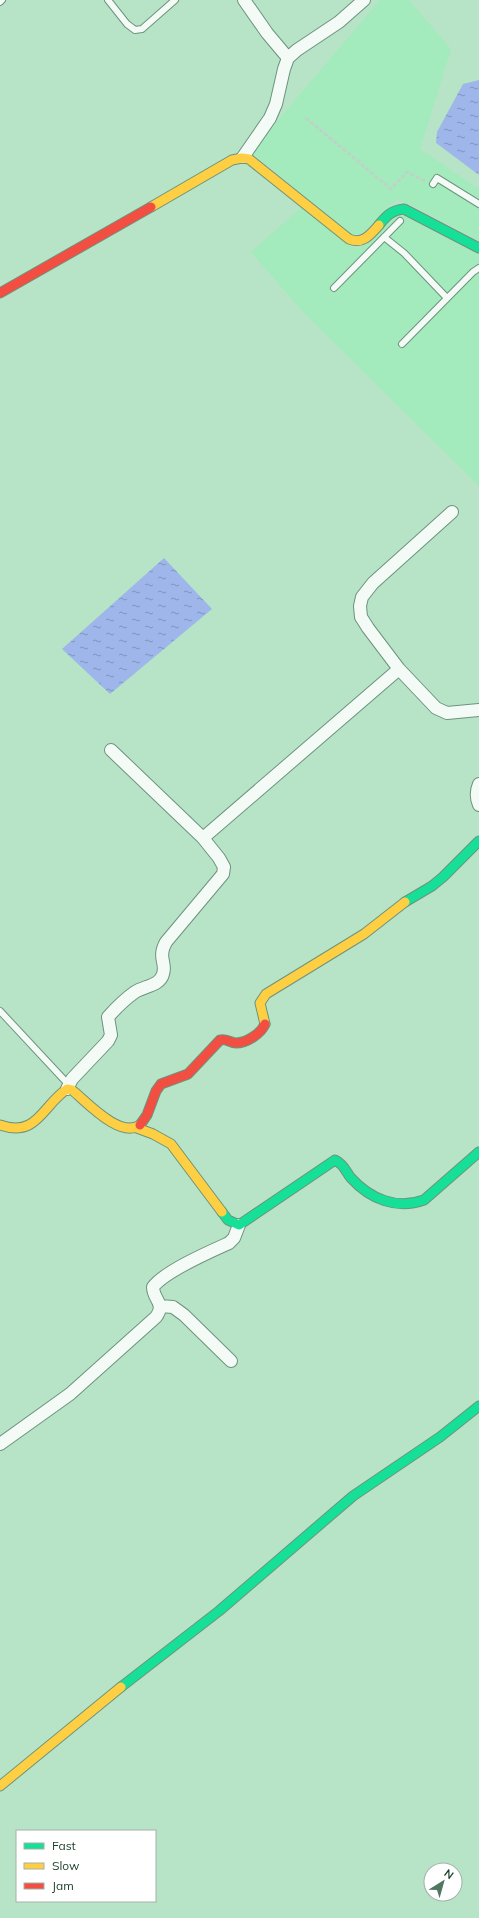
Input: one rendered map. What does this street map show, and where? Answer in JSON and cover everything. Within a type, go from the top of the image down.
[{"type":"street","points":[[244,0],[267,33],[288,58]]},
{"type":"street","points":[[243,157],[270,118],[276,104],[288,58],[297,50],[339,22],[364,0]]},
{"type":"street","points":[[0,293],[64,258],[222,165],[236,158],[243,157],[249,159],[343,236],[354,242],[361,241],[366,238],[390,212],[397,208],[404,209],[479,248]]},
{"type":"street","points":[[452,512],[373,582],[362,597],[360,606],[361,617],[399,669],[436,708],[447,713],[479,710]]},
{"type":"street","points":[[203,838],[399,669]]},
{"type":"street","points":[[0,1125],[10,1130],[25,1129],[32,1125],[68,1087],[108,1041],[111,1035],[108,1017],[112,1012],[137,991],[161,979],[164,974],[161,950],[166,942],[224,874],[224,867],[219,858],[203,838],[111,750]]},
{"type":"street","points":[[479,784],[477,790],[477,801],[479,805]]},
{"type":"street","points":[[68,1087],[118,1127],[130,1130],[137,1128],[146,1117],[158,1087],[163,1082],[188,1074],[220,1040],[224,1039],[234,1044],[254,1036],[262,1030],[265,1025],[265,1021],[260,1002],[266,994],[364,934],[410,896],[432,886],[479,841]]},
{"type":"street","points":[[137,1128],[153,1134],[171,1144],[228,1220],[239,1225]]},
{"type":"street","points":[[0,1444],[70,1394],[156,1317],[160,1311],[160,1306],[152,1288],[155,1284],[183,1266],[228,1243],[234,1238],[239,1225],[312,1177],[330,1162],[335,1160],[341,1164],[352,1179],[372,1195],[388,1203],[405,1206],[416,1204],[424,1200],[479,1152]]},
{"type":"street","points":[[160,1306],[173,1307],[184,1315],[231,1362]]},
{"type":"street","points":[[0,1786],[132,1678],[219,1611],[353,1496],[440,1437],[479,1406]]},
{"type":"lane","points":[[108,0],[127,24],[135,30],[142,29],[175,0]]},
{"type":"lane","points":[[432,184],[437,178],[479,204]]},
{"type":"lane","points":[[334,288],[400,221]]},
{"type":"lane","points":[[384,238],[404,253],[447,298]]},
{"type":"lane","points":[[402,344],[473,272],[479,268]]},
{"type":"lane","points":[[0,1011],[68,1087]]},
{"type":"path","points":[[306,118],[391,189],[407,172],[432,184]]},
{"type":"shaded area","points":[[380,0],[409,0],[451,49],[420,149],[479,189],[479,241],[416,207],[397,199],[363,233],[351,235],[251,152]]},
{"type":"shaded area","points":[[302,207],[356,249],[394,214],[404,214],[479,253],[479,486],[304,313],[251,252]]},
{"type":"water","points":[[479,80],[479,175],[436,143],[437,132],[463,84]]},
{"type":"water","points":[[164,558],[212,609],[110,694],[62,649]]},
{"type":"traffic: fast","points":[[379,225],[390,214],[404,209],[479,248]]},
{"type":"traffic: fast","points":[[405,902],[432,886],[443,877],[479,841]]},
{"type":"traffic: fast","points":[[222,1212],[228,1220],[239,1225],[335,1160],[343,1166],[358,1185],[375,1197],[394,1203],[414,1203],[424,1200],[479,1152]]},
{"type":"traffic: fast","points":[[121,1687],[219,1611],[353,1496],[440,1437],[479,1406]]},
{"type":"traffic: slow","points":[[151,207],[232,160],[242,158],[249,159],[349,239],[358,241],[363,240],[379,225]]},
{"type":"traffic: slow","points":[[265,1024],[260,1003],[266,994],[364,934],[405,902]]},
{"type":"traffic: slow","points":[[0,1125],[12,1128],[23,1127],[31,1124],[58,1096],[67,1089],[72,1090],[95,1110],[114,1123],[123,1127],[132,1128],[140,1125]]},
{"type":"traffic: slow","points":[[137,1128],[153,1134],[171,1144],[222,1212]]},
{"type":"traffic: slow","points":[[0,1786],[121,1687]]},
{"type":"traffic: jam","points":[[0,293],[151,207]]},
{"type":"traffic: jam","points":[[140,1125],[147,1115],[156,1091],[161,1084],[188,1074],[220,1040],[240,1043],[257,1034],[265,1024]]}]
